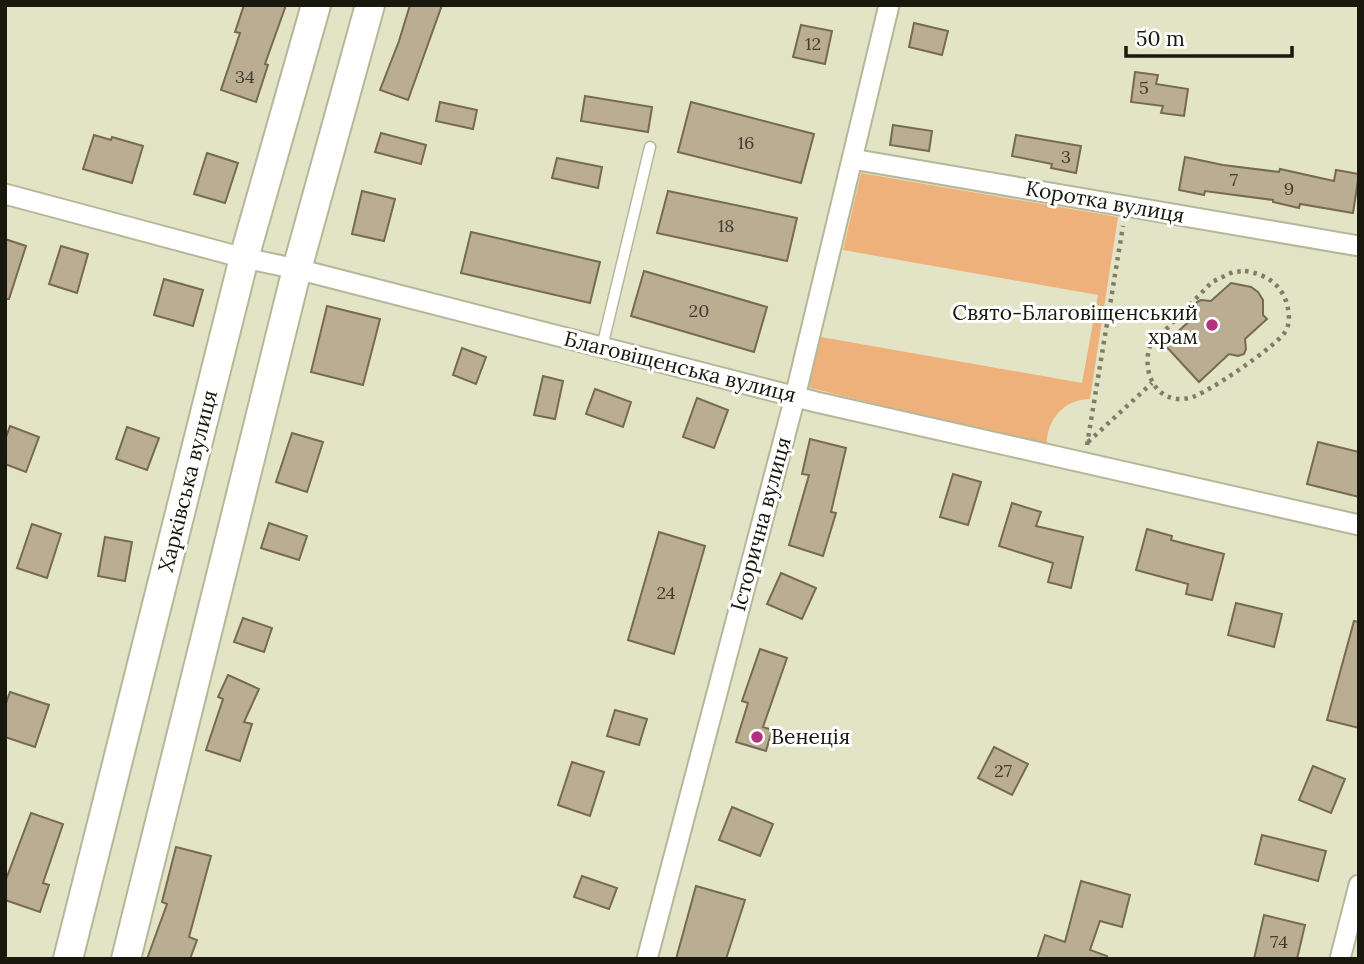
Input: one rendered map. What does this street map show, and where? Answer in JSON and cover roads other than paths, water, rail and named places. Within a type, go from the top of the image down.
[{"type":"street","name":"Харківська вулиця","points":[[68,959],[244,258],[316,5]]},
{"type":"street","points":[[126,959],[297,269],[370,5]]},
{"type":"street","name":"Історична вулиця","points":[[647,959],[794,397],[889,5]]},
{"type":"street","name":"Коротка вулиця","points":[[852,159],[1359,246]]},
{"type":"street","name":"Благовіщенська вулиця","points":[[5,194],[244,258],[297,269],[794,397],[1359,525]]},
{"type":"street","points":[[1344,953],[1359,885]]},
{"type":"lane","points":[[602,347],[650,147]]},
{"type":"place","name":"Свято-Благовіщенський храм","points":[[1212,325]]},
{"type":"place","name":"Венеція","points":[[757,737]]}]
